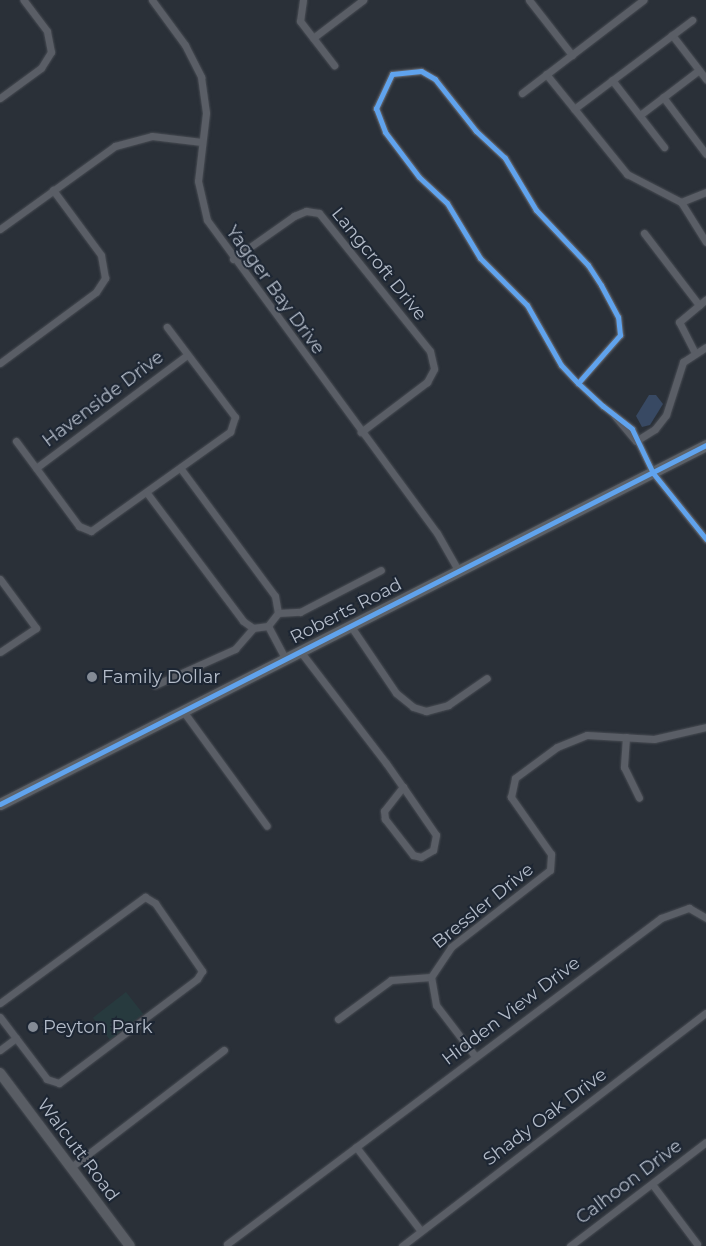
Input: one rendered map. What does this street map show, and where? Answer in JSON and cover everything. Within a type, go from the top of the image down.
[{"type":"main road","name":"Roberts Road","points":[[0,804],[706,445]]},
{"type":"street","points":[[0,98],[41,68],[51,52],[47,31],[24,0]]},
{"type":"street","name":"Yagger Bay Drive","points":[[152,0],[185,45],[201,77],[206,113],[202,142],[200,200],[233,259],[437,533],[458,570]]},
{"type":"street","points":[[303,0],[298,16],[334,65]]},
{"type":"street","points":[[313,38],[363,0]]},
{"type":"street","points":[[529,0],[572,54]]},
{"type":"street","points":[[522,93],[643,0]]},
{"type":"street","points":[[574,110],[692,20]]},
{"type":"street","points":[[672,35],[706,80]]},
{"type":"street","points":[[578,383],[620,335],[618,317],[602,286],[588,265],[536,210],[505,158],[476,131],[436,79],[421,70],[402,70],[387,79],[376,108],[378,122],[419,177],[447,203],[480,258],[527,305],[562,366],[578,383],[632,429],[636,441],[653,473],[706,540]]},
{"type":"street","points":[[640,114],[699,70]]},
{"type":"street","points":[[546,74],[627,174],[681,202],[706,242]]},
{"type":"street","points":[[612,80],[664,147]]},
{"type":"street","points":[[663,97],[706,154]]},
{"type":"street","points":[[0,229],[98,155],[133,139],[152,136],[202,142]]},
{"type":"street","points":[[0,363],[96,292],[106,273],[101,255],[53,190]]},
{"type":"street","points":[[681,202],[706,192]]},
{"type":"street","name":"Langcroft Drive","points":[[233,259],[294,216],[306,211],[319,213],[430,351],[434,370],[422,387],[361,432]]},
{"type":"street","points":[[644,233],[698,305]]},
{"type":"street","points":[[695,353],[679,329],[684,316],[706,299]]},
{"type":"street","points":[[16,441],[79,526],[98,529],[181,469],[230,432],[235,417],[167,327]]},
{"type":"street","points":[[636,441],[662,422],[682,362],[706,347]]},
{"type":"street","name":"Havenside Drive","points":[[36,468],[187,355]]},
{"type":"street","points":[[155,685],[235,649],[253,628],[268,626],[278,613],[275,596],[181,469]]},
{"type":"street","points":[[147,493],[253,628]]},
{"type":"street","points":[[278,613],[300,612],[381,570]]},
{"type":"street","points":[[0,579],[36,628],[0,652]]},
{"type":"street","points":[[350,625],[396,693],[413,707],[426,710],[448,705],[487,678]]},
{"type":"street","points":[[268,626],[285,658]]},
{"type":"street","points":[[300,650],[403,787],[436,835],[433,850],[421,857],[413,855],[385,819],[384,811],[403,787]]},
{"type":"street","points":[[182,711],[267,826]]},
{"type":"street","name":"Bressler Drive","points":[[431,977],[451,947],[550,870],[551,854],[514,804],[510,794],[515,778],[571,740],[587,735],[654,739],[706,727]]},
{"type":"street","points":[[626,737],[624,767],[639,798]]},
{"type":"street","points":[[0,1003],[145,897],[155,903],[202,971],[59,1083],[48,1079],[0,1017]]},
{"type":"street","name":"Hidden View Drive","points":[[227,1244],[661,918],[688,908],[706,918]]},
{"type":"street","points":[[338,1019],[391,980],[431,977],[436,1004],[475,1056]]},
{"type":"street","name":"Shady Oak Drive","points":[[402,1246],[706,1013]]},
{"type":"street","points":[[0,1050],[16,1038]]},
{"type":"street","points":[[70,1168],[224,1050]]},
{"type":"street","name":"Walcutt Road","points":[[0,1073],[130,1246]]},
{"type":"street","name":"Calhoon Drive","points":[[570,1246],[706,1142]]},
{"type":"street","points":[[356,1147],[421,1231]]},
{"type":"street","points":[[652,1184],[697,1244]]},
{"type":"green space","points":[[126,992],[143,1014],[110,1040],[93,1018]]},
{"type":"water","points":[[649,395],[656,395],[663,404],[650,425],[642,427],[636,416]]},
{"type":"cycle path","points":[[578,383],[620,335],[618,317],[601,285],[588,265],[536,210],[505,158],[476,131],[435,79],[421,71],[392,74],[376,108],[385,132],[419,177],[447,203],[480,258],[527,305],[561,365],[578,383],[603,406],[632,429],[653,473],[706,539]]},
{"type":"cycle path","points":[[0,804],[706,445]]},
{"type":"place","name":"Family Dollar","points":[[92,677]]},
{"type":"place","name":"Peyton Park","points":[[33,1027]]}]
